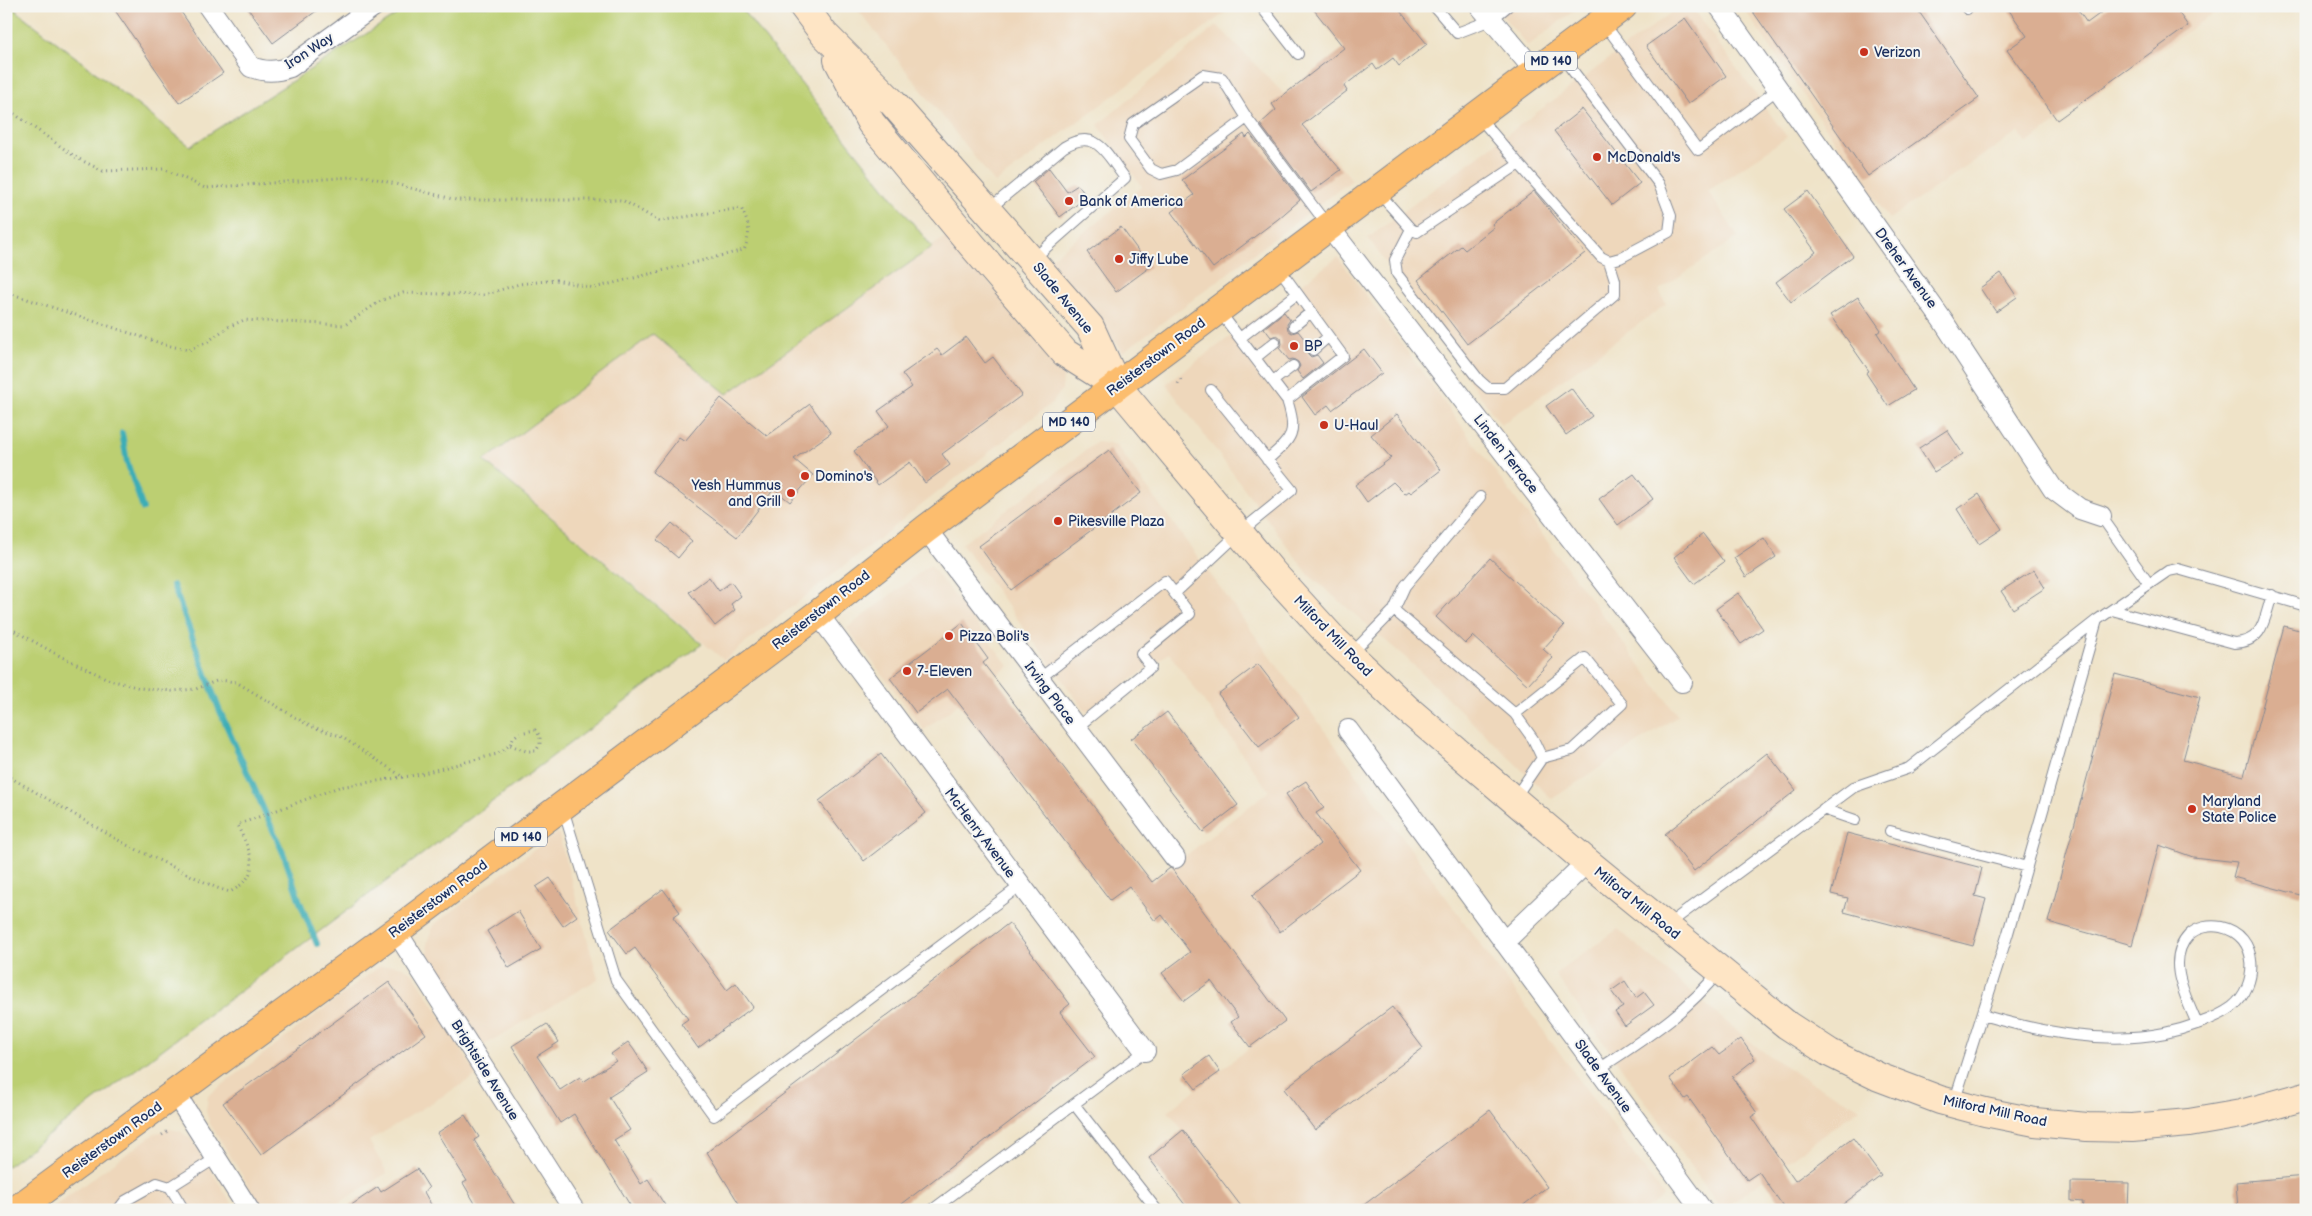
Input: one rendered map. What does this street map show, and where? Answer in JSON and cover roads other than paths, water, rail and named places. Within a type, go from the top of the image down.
[{"type":"main road","name":"Slade Avenue","points":[[803,6],[824,34],[891,102],[1090,327],[1117,386]]},
{"type":"main road","name":"Reisterstown Road","points":[[16,1210],[396,931],[818,614],[926,529],[1613,14]]},
{"type":"main road","name":"Slade Avenue","points":[[824,34],[872,123],[972,245],[1065,353],[1117,386]]},
{"type":"main road","name":"Milford Mill Road","points":[[1117,386],[1273,573],[1350,655],[1407,709],[1587,862],[1786,1025],[1830,1053],[1879,1077],[1954,1104],[2035,1122],[2086,1127],[2132,1128],[2189,1124],[2232,1116],[2306,1096]]},
{"type":"street","name":"Iron Way","points":[[208,6],[251,67],[262,71],[276,72],[290,67],[374,6]]},
{"type":"street","name":"Dreher Avenue","points":[[1719,6],[1944,320],[2053,489],[2080,509],[2101,516]]},
{"type":"street","points":[[1486,13],[1536,72]]},
{"type":"street","name":"Linden Terrace","points":[[1329,227],[1682,682]]},
{"type":"street","name":"Irving Place","points":[[926,529],[1175,858]]},
{"type":"street","name":"McHenry Avenue","points":[[818,614],[1145,1051]]},
{"type":"street","name":"Slade Avenue","points":[[1348,730],[1702,1210]]},
{"type":"street","points":[[1504,942],[1587,862]]},
{"type":"street","name":"Brightside Avenue","points":[[396,931],[574,1210]]},
{"type":"street","points":[[175,1094],[249,1210]]},
{"type":"lane","points":[[1266,6],[1263,9],[1298,54]]},
{"type":"lane","points":[[1434,6],[1457,33],[1486,13],[1508,6]]},
{"type":"lane","points":[[1613,14],[1698,150],[1778,89]]},
{"type":"lane","points":[[1560,54],[1660,184],[1671,216],[1669,232],[1620,258],[1605,259]]},
{"type":"lane","points":[[1247,118],[1177,170],[1161,174],[1151,169],[1129,139],[1133,124],[1203,75],[1222,78],[1247,118],[1329,227]]},
{"type":"lane","points":[[1411,229],[1395,260],[1397,274],[1479,380],[1488,388],[1505,388],[1615,294],[1615,280],[1605,259],[1478,116]]},
{"type":"lane","points":[[987,211],[1064,147],[1076,140],[1088,139],[1096,141],[1125,178],[1031,260]]},
{"type":"lane","points":[[1378,191],[1411,229],[1416,232],[1519,164]]},
{"type":"lane","points":[[1277,266],[1343,356],[1287,400]]},
{"type":"lane","points":[[1240,338],[1297,294]]},
{"type":"lane","points":[[1218,310],[1287,400],[1294,420],[1291,435],[1285,444],[1267,460]]},
{"type":"lane","points":[[1294,326],[1311,312]]},
{"type":"lane","points":[[1313,350],[1328,337]]},
{"type":"lane","points":[[1255,358],[1275,342]]},
{"type":"lane","points":[[1273,381],[1293,366]]},
{"type":"lane","points":[[1175,593],[1239,533],[1292,490],[1211,390]]},
{"type":"lane","points":[[1350,655],[1394,610],[1405,586],[1480,497]]},
{"type":"lane","points":[[2101,516],[2149,584]]},
{"type":"lane","points":[[1665,926],[1854,787],[1909,768],[2097,620],[2168,571],[2178,569],[2306,606]]},
{"type":"lane","points":[[1039,678],[1165,581],[1175,593],[1190,614],[1141,654],[1151,668],[1076,728]]},
{"type":"lane","points":[[2112,610],[2234,643],[2245,643],[2260,633],[2272,595]]},
{"type":"lane","points":[[1394,610],[1515,714],[1533,739],[1542,758]]},
{"type":"lane","points":[[1954,1104],[2027,867],[2097,620]]},
{"type":"lane","points":[[1513,800],[1542,758],[1572,750],[1622,704],[1585,658],[1515,714]]},
{"type":"lane","points":[[562,806],[616,980],[714,1116],[1020,886]]},
{"type":"lane","points":[[1823,809],[1855,820]]},
{"type":"lane","points":[[1890,831],[2027,867]]},
{"type":"lane","points":[[1982,1015],[2053,1033],[2105,1038],[2158,1034],[2196,1024],[2231,1007],[2248,989],[2252,972],[2251,955],[2246,943],[2234,931],[2220,926],[2206,926],[2192,932],[2183,941],[2179,955],[2180,982],[2196,1024]]},
{"type":"lane","points":[[1599,1070],[1673,1018],[1704,992],[1720,971]]},
{"type":"lane","points":[[932,1210],[1145,1051]]},
{"type":"lane","points":[[1074,1104],[1157,1210]]},
{"type":"lane","points":[[170,1187],[216,1158]]},
{"type":"lane","points":[[118,1210],[125,1201],[157,1183],[170,1187],[184,1210]]},
{"type":"waterway","points":[[122,433],[127,462],[143,509]]},
{"type":"waterway","points":[[173,585],[219,709],[284,855],[317,944]]},
{"type":"place","name":"Verizon","points":[[1864,52]]},
{"type":"place","name":"McDonald's","points":[[1597,157]]},
{"type":"place","name":"Bank of America","points":[[1069,201]]},
{"type":"place","name":"Jiffy Lube","points":[[1119,259]]},
{"type":"place","name":"BP","points":[[1294,346]]},
{"type":"place","name":"U-Haul","points":[[1324,425]]},
{"type":"place","name":"Domino's","points":[[805,476]]},
{"type":"place","name":"Yesh Hummus and Grill","points":[[791,493]]},
{"type":"place","name":"Pikesville Plaza","points":[[1058,521]]},
{"type":"place","name":"Pizza Boli's","points":[[949,636]]},
{"type":"place","name":"7-Eleven","points":[[907,671]]},
{"type":"place","name":"Maryland State Police","points":[[2192,809]]}]
